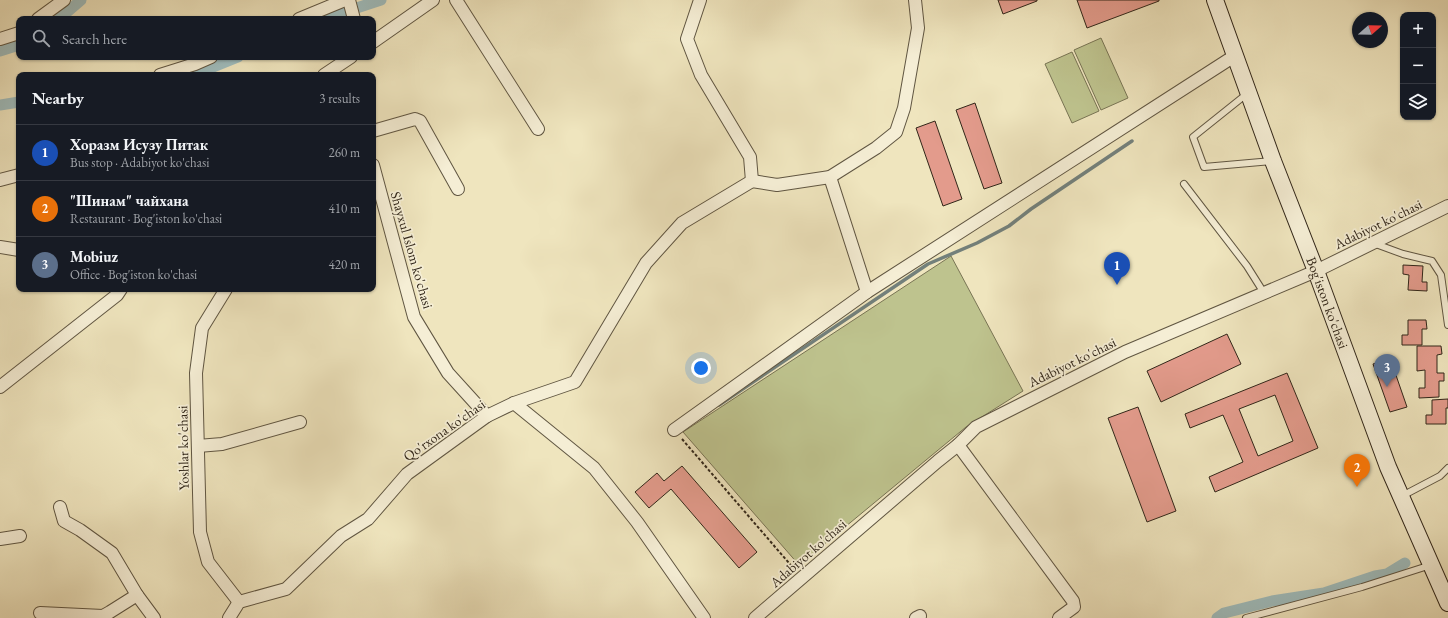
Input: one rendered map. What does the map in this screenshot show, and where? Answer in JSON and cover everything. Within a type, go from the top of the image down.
[{"type":"main road","name":"Bog'iston ko'chasi","points":[[1215,0],[1273,161],[1316,271],[1385,460],[1448,603]]},
{"type":"street","points":[[42,16],[64,0]]},
{"type":"street","points":[[306,16],[345,0]]},
{"type":"street","points":[[348,0],[353,16]]},
{"type":"street","points":[[376,40],[433,0]]},
{"type":"street","points":[[456,0],[538,129]]},
{"type":"street","points":[[700,0],[686,39],[701,75],[750,157],[752,181],[777,185],[830,177],[876,148],[896,132],[904,108],[918,28],[915,0]]},
{"type":"street","points":[[0,39],[16,34]]},
{"type":"street","points":[[674,430],[867,292],[1236,55]]},
{"type":"street","points":[[170,72],[204,60]]},
{"type":"street","points":[[328,72],[346,60]]},
{"type":"street","points":[[376,130],[415,119],[420,121],[458,189]]},
{"type":"street","points":[[0,180],[16,176]]},
{"type":"street","name":"Shayxul Islom ko'chasi","points":[[376,176],[414,317],[448,373],[487,416]]},
{"type":"street","points":[[830,177],[867,292]]},
{"type":"street","name":"Qo'rxona ko'chasi","points":[[239,602],[286,589],[341,536],[368,519],[407,474],[487,416],[514,403],[574,382],[646,263],[682,224],[752,181]]},
{"type":"street","name":"Adabiyot ko'chasi","points":[[755,618],[938,460],[958,445],[976,427],[1118,356],[1316,271],[1448,206]]},
{"type":"street","points":[[0,247],[16,250]]},
{"type":"street","points":[[0,387],[117,295],[118,292]]},
{"type":"street","name":"Yoshlar ko'chasi","points":[[224,292],[202,328],[196,374],[200,532],[208,562],[239,602]]},
{"type":"street","points":[[514,403],[594,468],[637,522],[704,618]]},
{"type":"street","points":[[198,446],[222,444],[300,422]]},
{"type":"street","points":[[958,445],[1073,601],[1074,607],[1059,618]]},
{"type":"street","points":[[60,506],[64,521],[80,530],[112,553],[137,595],[154,618]]},
{"type":"street","points":[[0,539],[20,536]]},
{"type":"street","points":[[40,613],[102,616],[137,595]]},
{"type":"street","points":[[229,618],[239,602]]},
{"type":"lane","points":[[1249,92],[1193,137],[1204,167],[1273,161]]},
{"type":"lane","points":[[1184,184],[1247,266],[1264,293]]},
{"type":"lane","points":[[1373,243],[1403,254],[1432,261],[1441,276],[1448,325]]},
{"type":"lane","points":[[1401,497],[1440,476],[1448,468]]},
{"type":"lane","points":[[1246,618],[1362,588],[1431,565]]},
{"type":"path","points":[[674,430],[802,577]]},
{"type":"green space","points":[[1101,38],[1128,98],[1101,110],[1074,50]]},
{"type":"green space","points":[[1072,52],[1099,111],[1072,123],[1045,64]]},
{"type":"green space","points":[[951,256],[1023,391],[966,427],[799,565],[683,432]]},
{"type":"building","points":[[998,0],[1037,0],[1037,1],[1003,14]]},
{"type":"building","points":[[1077,0],[1159,0],[1159,1],[1087,28]]},
{"type":"building","points":[[975,103],[1002,183],[984,189],[956,110]]},
{"type":"building","points":[[935,121],[962,199],[943,206],[916,128]]},
{"type":"building","points":[[1403,265],[1423,266],[1422,282],[1427,282],[1427,291],[1408,290],[1409,275],[1403,274]]},
{"type":"building","points":[[1408,320],[1426,320],[1427,329],[1422,329],[1422,345],[1402,345],[1402,335],[1408,335]]},
{"type":"building","points":[[1227,334],[1241,364],[1161,402],[1147,371]]},
{"type":"building","points":[[1417,346],[1441,346],[1442,354],[1437,355],[1437,373],[1444,373],[1444,381],[1439,381],[1439,397],[1419,398],[1419,388],[1425,388],[1425,370],[1417,371]]},
{"type":"building","points":[[1390,358],[1407,407],[1390,412],[1373,364]]},
{"type":"building","points":[[1287,373],[1318,448],[1215,492],[1209,477],[1243,462],[1223,415],[1190,428],[1185,414]],"holes":[[[1275,395],[1293,441],[1258,456],[1239,409]]]},
{"type":"building","points":[[1448,399],[1448,408],[1446,408],[1446,424],[1426,424],[1426,415],[1432,415],[1432,400]]},
{"type":"building","points":[[1138,407],[1176,511],[1147,522],[1108,418]]},
{"type":"building","points":[[682,466],[757,552],[739,568],[671,489],[649,508],[635,492],[657,473],[664,481]]},
{"type":"waterway","points":[[62,16],[81,0]]},
{"type":"waterway","points":[[332,16],[381,0]]},
{"type":"waterway","points":[[0,51],[16,46]]},
{"type":"waterway","points":[[201,72],[231,60]]},
{"type":"waterway","points":[[0,105],[16,102]]},
{"type":"waterway","points":[[719,405],[928,264],[977,243],[1009,226],[1031,209],[1132,141]]},
{"type":"waterway","points":[[1217,618],[1224,613],[1272,601],[1324,593],[1375,576],[1387,574],[1405,563]]},
{"type":"place","name":"Хоразм Исузу Питак","points":[[1117,285]]},
{"type":"place","name":"Mobiuz","points":[[1387,387]]},
{"type":"place","name":"\"Шинам\" чайхана","points":[[1357,487]]}]
